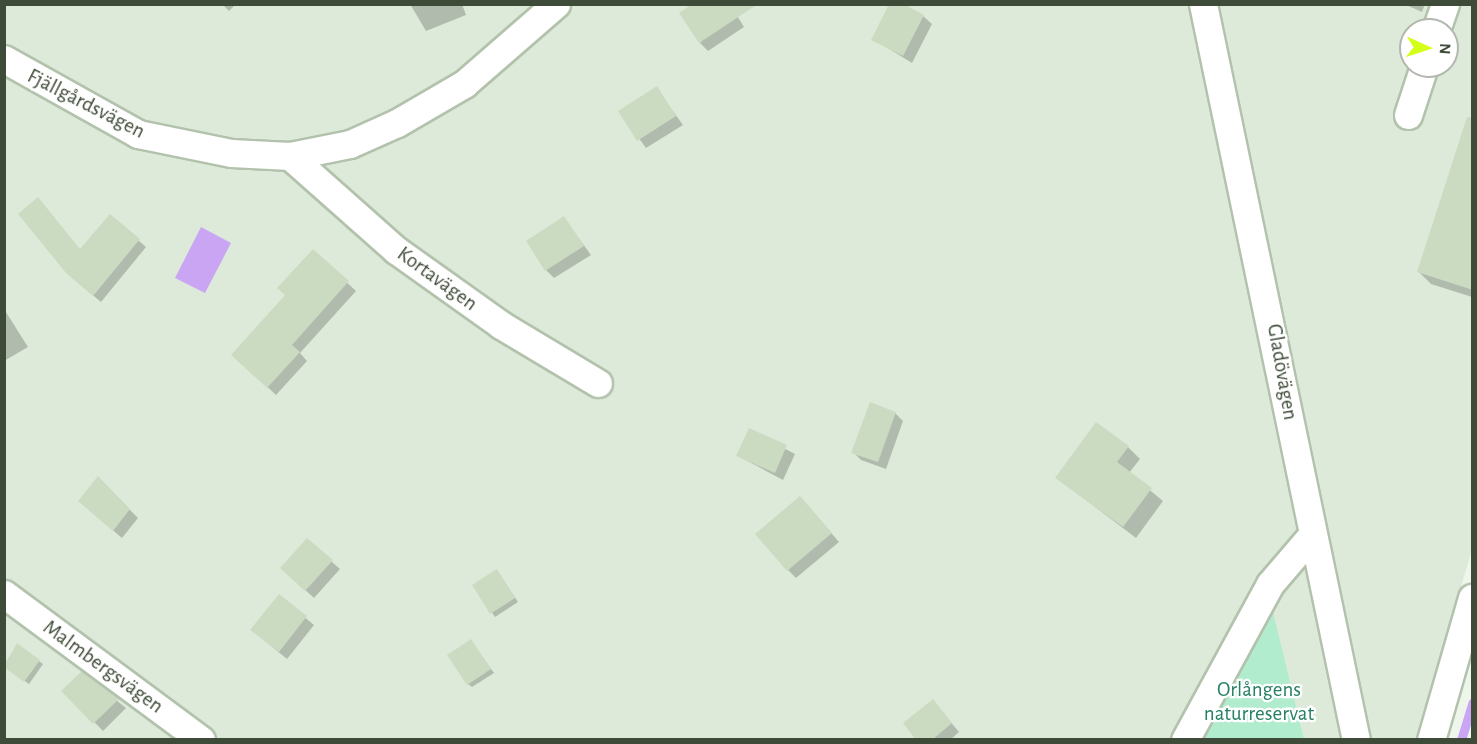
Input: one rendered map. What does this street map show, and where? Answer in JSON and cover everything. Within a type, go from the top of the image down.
[{"type":"street","name":"Fjällgårdsvägen","points":[[4,59],[138,134],[231,153],[290,156],[350,144],[397,123],[464,84],[556,4]]},
{"type":"street","name":"Gladövägen","points":[[1203,4],[1267,292],[1312,535],[1356,740]]},
{"type":"street","points":[[1408,115],[1420,78]]},
{"type":"street","name":"Kortavägen","points":[[290,156],[396,250],[501,325],[598,383]]},
{"type":"street","points":[[1185,740],[1270,584],[1312,535]]},
{"type":"street","name":"Malmbergsvägen","points":[[4,594],[201,740]]},
{"type":"street","points":[[1431,740],[1473,598]]},
{"type":"shaded area","points":[[4,5],[1472,5],[1472,549],[1417,739],[5,739]]},
{"type":"shaded area","points":[[201,227],[231,243],[205,293],[175,278]]},
{"type":"green space","name":"Orlångens naturreservat","points":[[1271,604],[1304,739],[1198,740]]},
{"type":"building","points":[[692,4],[758,4],[699,43],[679,13]]},
{"type":"building","points":[[889,4],[904,4],[924,15],[903,56],[871,40]]},
{"type":"building","points":[[657,86],[676,116],[637,141],[618,111]]},
{"type":"building","points":[[1467,117],[1473,118],[1473,290],[1417,272]]},
{"type":"building","points":[[38,197],[80,249],[110,214],[140,239],[93,296],[66,273],[18,214]]},
{"type":"building","points":[[564,216],[584,246],[545,271],[526,241]]},
{"type":"building","points":[[313,249],[349,281],[292,345],[300,352],[267,388],[231,355],[285,295],[277,288]]},
{"type":"building","points":[[870,402],[896,412],[878,462],[851,453]]},
{"type":"building","points":[[1096,422],[1129,446],[1117,462],[1152,488],[1123,527],[1055,478]]},
{"type":"building","points":[[749,428],[787,445],[775,473],[736,456]]},
{"type":"building","points":[[98,476],[130,509],[113,531],[78,501]]},
{"type":"building","points":[[800,496],[832,533],[787,571],[755,534]]},
{"type":"building","points":[[307,538],[333,560],[305,591],[280,568]]},
{"type":"building","points":[[497,569],[515,598],[490,614],[472,585]]},
{"type":"building","points":[[279,594],[307,616],[279,652],[250,630]]},
{"type":"building","points":[[471,639],[491,669],[467,685],[447,655]]},
{"type":"building","points":[[17,643],[40,660],[24,682],[4,667]]},
{"type":"building","points":[[82,671],[119,699],[93,724],[61,691]]},
{"type":"building","points":[[933,699],[952,723],[932,740],[916,740],[903,723]]},
{"type":"waterway","points":[[1461,740],[1472,703]]}]
